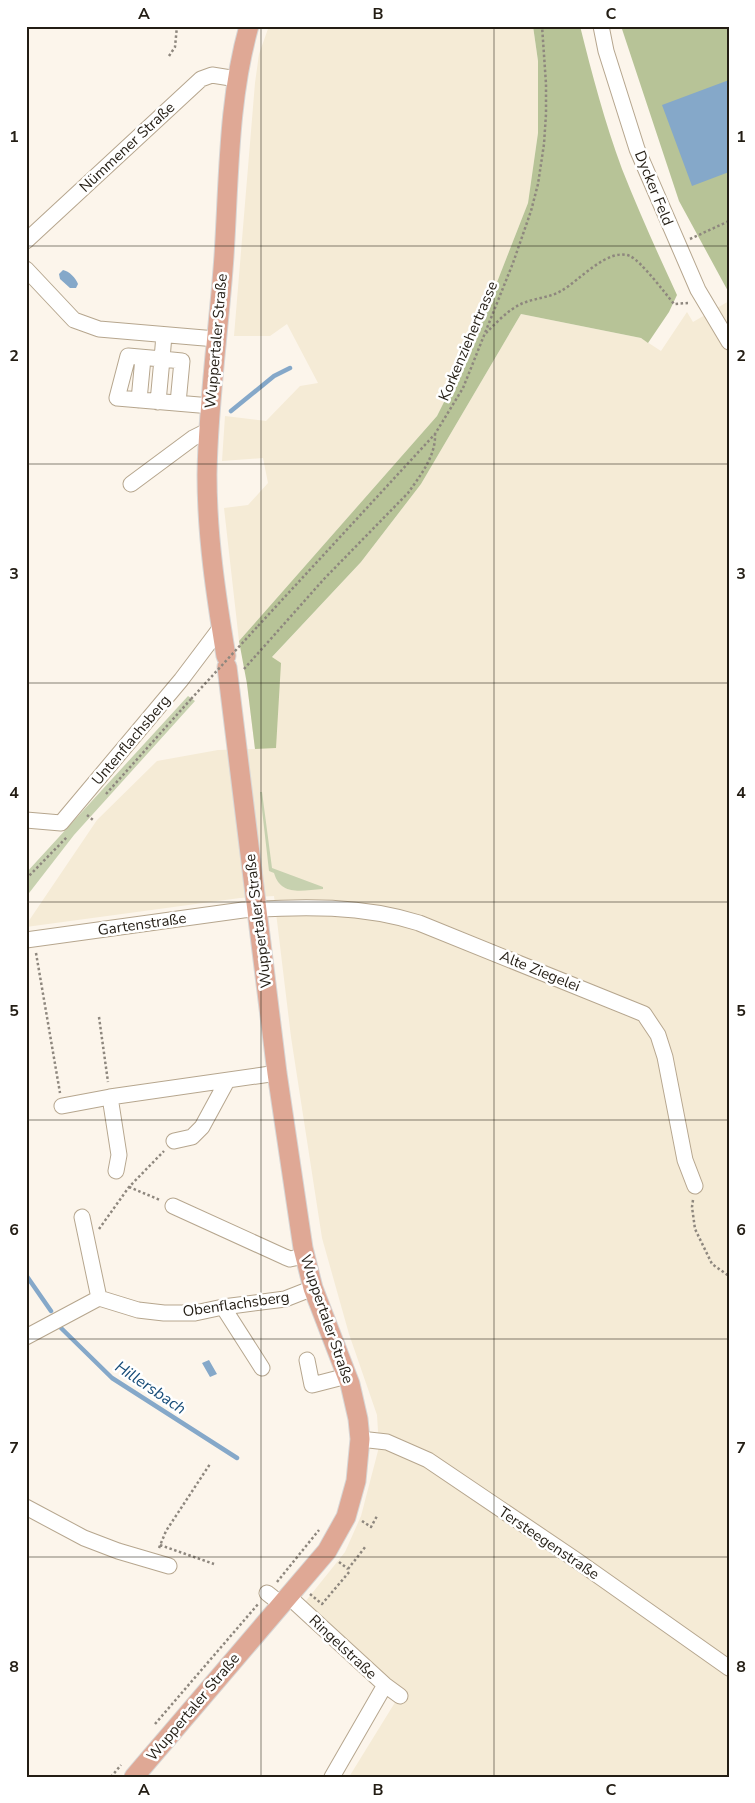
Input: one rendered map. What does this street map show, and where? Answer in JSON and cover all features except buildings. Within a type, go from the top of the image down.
[{"type":"main road","name":"Wuppertaler Straße","points":[[129,1769],[279,1598],[327,1551],[346,1517],[356,1481],[360,1439],[356,1408],[347,1376],[313,1288],[304,1256],[277,1073],[257,909],[231,665],[221,627],[208,514],[209,430],[232,128],[237,79],[249,26]]},
{"type":"street","name":"Dycker Feld","points":[[601,26],[606,51],[638,149],[698,290],[729,342]]},
{"type":"street","name":"Nümmener Straße","points":[[26,241],[200,79],[212,75],[237,79]]},
{"type":"street","points":[[26,269],[74,320],[99,329],[216,339]]},
{"type":"street","points":[[158,402],[164,335]]},
{"type":"street","points":[[178,403],[182,361],[128,356],[117,398],[211,406]]},
{"type":"street","points":[[139,400],[143,358]]},
{"type":"street","points":[[131,484],[193,438],[209,430]]},
{"type":"street","name":"Untenflachsberg","points":[[26,820],[61,823],[181,680],[221,627]]},
{"type":"street","name":"Alte Ziegelei","points":[[257,909],[330,907],[364,910],[405,919],[644,1014],[658,1035],[666,1058],[685,1160],[695,1186]]},
{"type":"street","name":"Gartenstraße","points":[[30,940],[257,909]]},
{"type":"street","points":[[62,1106],[110,1097],[277,1073]]},
{"type":"street","points":[[174,1141],[192,1137],[202,1127],[227,1081]]},
{"type":"street","points":[[110,1097],[119,1155],[116,1171]]},
{"type":"street","points":[[173,1206],[290,1259],[304,1256]]},
{"type":"street","points":[[26,1337],[99,1298],[82,1217]]},
{"type":"street","name":"Obenflachsberg","points":[[99,1298],[138,1310],[164,1314],[195,1312],[285,1299],[313,1288]]},
{"type":"street","points":[[223,1307],[262,1368]]},
{"type":"street","points":[[306,1360],[312,1385],[347,1376]]},
{"type":"street","name":"Tersteegenstraße","points":[[360,1439],[387,1442],[428,1460],[576,1560],[729,1668]]},
{"type":"street","points":[[26,1506],[84,1538],[118,1552],[169,1566]]},
{"type":"street","name":"Ringelstraße","points":[[279,1598],[400,1696]]},
{"type":"street","points":[[332,1777],[385,1685]]},
{"type":"path","points":[[169,56],[175,48],[177,26]]},
{"type":"path","name":"Korkenziehertrasse","points":[[191,699],[435,434],[464,388],[513,263],[538,184],[546,114],[542,26]]},
{"type":"path","points":[[677,244],[729,221]]},
{"type":"path","points":[[484,334],[522,303],[559,293],[612,256],[623,254],[636,260],[674,304],[688,303]]},
{"type":"path","points":[[231,665],[324,579],[408,492],[434,450],[435,434]]},
{"type":"path","points":[[87,815],[92,820]]},
{"type":"path","points":[[30,940],[62,1106]]},
{"type":"path","points":[[98,1017],[110,1097]]},
{"type":"path","points":[[88,1246],[128,1186],[174,1141]]},
{"type":"path","points":[[128,1186],[173,1206]]},
{"type":"path","points":[[695,1186],[692,1207],[695,1229],[712,1264],[729,1276]]},
{"type":"path","points":[[152,1561],[166,1531],[210,1464]]},
{"type":"path","points":[[371,1527],[377,1516]]},
{"type":"path","points":[[357,1518],[375,1530]]},
{"type":"path","points":[[154,1726],[279,1598],[323,1524]]},
{"type":"path","points":[[160,1545],[214,1564]]},
{"type":"path","points":[[322,1604],[366,1546]]},
{"type":"path","points":[[111,1777],[129,1769]]},
{"type":"shaded area","points":[[269,26],[533,26],[538,61],[538,133],[528,203],[472,346],[437,416],[239,641],[224,508],[248,505],[268,483],[263,458],[222,461],[225,416],[266,421],[300,386],[318,383],[287,324],[270,336],[234,336],[255,83],[259,54]]},
{"type":"shaded area","points":[[729,301],[729,1777],[349,1777],[394,1704],[403,1693],[305,1602],[345,1552],[361,1516],[379,1447],[377,1415],[349,1334],[322,1238],[291,1037],[274,896],[240,898],[26,927],[26,925],[97,820],[157,761],[218,750],[255,749],[247,684],[361,562],[421,484],[521,314],[641,338],[661,351],[687,312],[693,322]]},
{"type":"green space","points":[[533,26],[580,26],[599,98],[622,169],[677,295],[669,312],[648,343],[641,338],[521,314],[421,484],[361,562],[272,657],[281,663],[276,748],[255,749],[247,684],[239,641],[437,416],[472,346],[528,203],[538,133],[538,61]]},
{"type":"green space","points":[[621,26],[729,26],[729,293],[679,201]]},
{"type":"green space","points":[[188,696],[195,701],[74,835],[26,897],[26,873]]},
{"type":"green space","points":[[260,792],[262,792],[272,868],[323,887],[323,889],[301,891],[287,889],[277,881],[274,873],[269,871]]},
{"type":"water","points":[[729,80],[729,172],[692,186],[662,105]]},
{"type":"water","points":[[63,270],[70,273],[76,279],[78,284],[76,288],[70,288],[60,279],[59,274]]},
{"type":"water","points":[[209,1360],[217,1374],[210,1377],[202,1363]]},
{"type":"waterway","points":[[231,411],[274,376],[290,368]]},
{"type":"waterway","name":"Hillersbach","points":[[26,1275],[51,1311]]},
{"type":"waterway","name":"Hillersbach","points":[[60,1327],[112,1378],[237,1458]]}]
